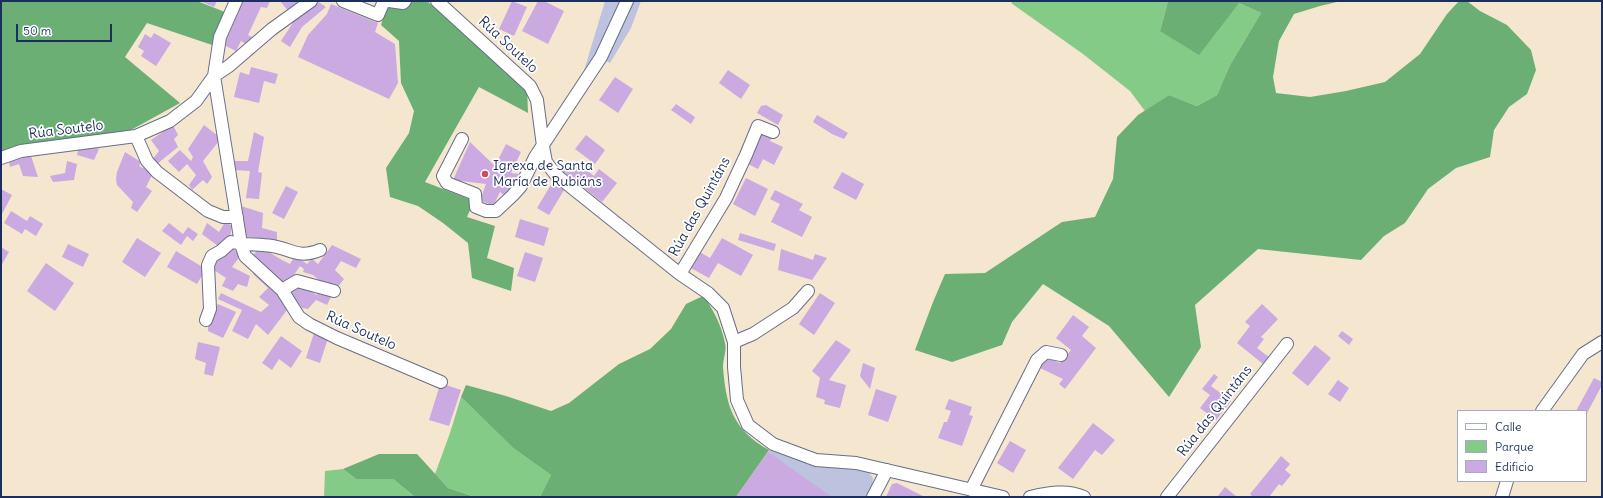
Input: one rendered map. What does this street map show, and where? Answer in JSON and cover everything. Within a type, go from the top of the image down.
[{"type":"street","name":"Rúa Soutelo","points":[[236,1],[220,37],[214,76],[236,217],[245,256],[282,290],[299,317],[309,324],[337,338],[441,382]]},
{"type":"street","name":"Rúa Soutelo","points":[[1,158],[21,151],[136,136],[170,121],[196,101],[214,76],[272,29],[311,1]]},
{"type":"street","points":[[342,1],[378,15],[384,1]]},
{"type":"street","points":[[389,1],[403,3],[405,1]]},
{"type":"street","name":"Rúa Soutelo","points":[[437,1],[530,86],[537,100],[542,146]]},
{"type":"street","points":[[462,139],[443,176],[447,183],[475,194],[476,207],[486,211],[496,211],[521,186],[542,146],[601,57],[627,1]]},
{"type":"street","name":"Rúa das Quintáns","points":[[680,274],[726,198],[758,126],[772,132]]},
{"type":"street","points":[[136,136],[146,161],[157,172],[208,211],[223,217],[236,217]]},
{"type":"street","name":"Rúa das Quintáns","points":[[542,146],[546,162],[556,175],[680,274],[708,293],[723,308],[734,342],[734,367],[737,400],[748,425],[773,444],[816,460],[856,463],[1003,497]]},
{"type":"street","points":[[206,320],[210,309],[208,265],[212,256],[221,251],[231,242],[273,246],[290,252],[310,255],[320,250]]},
{"type":"street","name":"Rúa Soutelo","points":[[282,290],[297,281],[334,291]]},
{"type":"street","points":[[734,342],[753,334],[793,308],[808,291]]},
{"type":"street","points":[[1543,410],[1583,354],[1602,342]]},
{"type":"street","name":"Rúa das Quintáns","points":[[1167,497],[1287,344]]},
{"type":"street","points":[[971,490],[1038,360],[1046,352],[1061,355]]},
{"type":"street","points":[[873,497],[887,470]]},
{"type":"street","points":[[1502,497],[1507,482]]},
{"type":"street","points":[[1030,497],[1054,492],[1084,497]]},
{"type":"shaded area","points":[[605,1],[641,1],[631,28],[610,63],[601,58],[576,97]]},
{"type":"shaded area","points":[[769,450],[816,466],[868,471],[873,478],[872,487],[866,497],[736,497]]},
{"type":"green space","points":[[1,1],[197,1],[225,12],[215,46],[147,23],[125,57],[180,103],[131,130],[25,145],[1,153]]},
{"type":"green space","points":[[410,1],[427,1],[527,86],[528,113],[479,87],[425,182],[474,201],[467,217],[495,226],[487,258],[514,268],[511,291],[472,278],[468,243],[443,223],[418,206],[390,197],[386,168],[409,133],[414,111],[401,83],[399,41],[381,25],[387,5]]},
{"type":"green space","points":[[1014,1],[1168,1],[1160,31],[1239,3],[1261,13],[1230,65],[1217,95],[1197,106],[1169,95],[1145,111],[1130,91],[1083,54],[1011,3]]},
{"type":"green space","points":[[1168,1],[1341,1],[1294,14],[1279,41],[1273,77],[1276,93],[1310,97],[1385,82],[1420,54],[1447,14],[1459,1],[1467,1],[1480,11],[1507,25],[1531,50],[1536,70],[1527,94],[1509,107],[1494,130],[1490,157],[1456,168],[1428,189],[1405,223],[1384,236],[1361,260],[1258,249],[1195,305],[1201,347],[1169,397],[1109,326],[1043,284],[1012,322],[1002,345],[952,362],[915,350],[945,274],[985,273],[1062,222],[1095,217],[1113,179],[1117,137],[1138,115],[1169,95],[1197,106],[1217,95],[1230,65],[1261,13],[1239,3],[1199,55],[1160,31]]},
{"type":"green space","points":[[703,296],[714,312],[724,337],[724,381],[729,405],[739,425],[747,434],[769,450],[736,497],[540,497],[551,475],[513,448],[461,397],[466,385],[551,411],[569,403],[619,364],[650,349],[671,329],[686,304]]},
{"type":"green space","points":[[461,397],[513,448],[551,475],[540,497],[475,497],[448,488],[435,474]]},
{"type":"green space","points":[[379,454],[417,454],[448,488],[475,497],[415,497],[393,479],[356,479],[343,469]]},
{"type":"green space","points":[[343,469],[356,479],[393,479],[415,497],[324,497],[325,471]]},
{"type":"building","points":[[200,1],[217,1],[214,7]]},
{"type":"building","points":[[243,1],[270,1],[267,8],[261,7],[248,35],[254,38],[246,44],[241,41],[236,51],[224,45]]},
{"type":"building","points":[[280,1],[303,1],[290,13]]},
{"type":"building","points":[[317,1],[326,7],[302,27],[290,47],[281,41],[294,21]]},
{"type":"building","points":[[512,1],[527,7],[514,36],[499,29]]},
{"type":"building","points":[[538,1],[544,1],[564,11],[548,44],[522,31]]},
{"type":"building","points":[[331,4],[378,23],[375,32],[395,44],[398,83],[389,99],[298,57],[308,35],[327,14]]},
{"type":"building","points":[[154,33],[171,43],[156,66],[141,56],[144,51],[138,47],[145,34],[151,38]]},
{"type":"building","points":[[251,67],[278,74],[275,84],[264,81],[259,103],[234,97],[240,72],[249,75]]},
{"type":"building","points":[[728,70],[750,85],[741,99],[719,83]]},
{"type":"building","points":[[615,77],[633,89],[618,113],[599,100]]},
{"type":"building","points":[[676,104],[695,117],[691,124],[671,110]]},
{"type":"building","points":[[766,105],[783,115],[778,125],[757,113],[761,106]]},
{"type":"building","points":[[817,115],[848,133],[844,139],[832,134],[813,122]]},
{"type":"building","points":[[173,125],[178,135],[174,139],[178,147],[157,164],[152,160],[159,151],[151,140]]},
{"type":"building","points":[[204,125],[218,136],[219,141],[203,161],[212,177],[207,184],[203,180],[192,190],[189,185],[196,175],[187,164],[179,172],[168,161],[180,150],[191,161],[193,157],[188,149]]},
{"type":"building","points":[[254,132],[264,137],[258,172],[262,173],[259,199],[246,198],[250,171],[233,170],[231,161],[248,161]]},
{"type":"building","points":[[762,132],[772,137],[770,141],[783,147],[774,165],[763,159],[758,169],[746,163]]},
{"type":"building","points":[[586,135],[605,150],[595,164],[575,149]]},
{"type":"building","name":"Igrexa de Santa María de Rubiáns","points":[[470,142],[495,166],[506,144],[521,152],[511,173],[519,174],[514,187],[505,196],[500,192],[493,206],[480,200],[486,184],[453,180]]},
{"type":"building","points":[[90,146],[99,149],[94,160],[77,155],[79,147]]},
{"type":"building","points":[[125,152],[141,162],[139,166],[153,173],[146,187],[152,191],[137,212],[131,208],[133,202],[117,185],[117,172]]},
{"type":"building","points":[[30,153],[38,177],[23,176],[19,164],[10,167],[8,157]]},
{"type":"building","points":[[67,161],[77,164],[74,180],[53,182],[50,176],[65,173]]},
{"type":"building","points":[[564,163],[574,170],[579,164],[594,176],[599,169],[617,183],[602,202],[560,169]]},
{"type":"building","points":[[842,172],[864,184],[856,200],[833,188]]},
{"type":"building","points":[[746,178],[768,189],[755,216],[733,204]]},
{"type":"building","points":[[552,183],[564,190],[549,215],[537,208]]},
{"type":"building","points":[[286,186],[298,192],[284,219],[272,213]]},
{"type":"building","points":[[1,189],[12,195],[1,216]]},
{"type":"building","points":[[775,190],[803,204],[799,210],[812,217],[802,237],[771,222],[780,204],[770,199]]},
{"type":"building","points":[[238,205],[263,213],[262,228],[277,232],[277,241],[243,236]]},
{"type":"building","points":[[11,211],[27,221],[30,216],[43,224],[36,236],[25,229],[22,234],[4,223]]},
{"type":"building","points":[[520,219],[549,228],[544,246],[515,237]]},
{"type":"building","points":[[225,222],[232,226],[230,238],[224,243],[218,246],[202,234],[207,223],[219,232]]},
{"type":"building","points":[[169,223],[183,234],[188,227],[198,234],[193,241],[187,236],[181,245],[162,231]]},
{"type":"building","points":[[740,233],[776,244],[774,251],[738,240]]},
{"type":"building","points":[[137,238],[161,253],[145,277],[122,262]]},
{"type":"building","points":[[722,238],[753,255],[741,276],[718,263],[709,278],[689,267],[698,251],[710,258]]},
{"type":"building","points":[[68,244],[89,254],[83,267],[62,257]]},
{"type":"building","points":[[332,245],[361,259],[356,268],[341,261],[335,270],[344,279],[337,288],[321,282],[313,275],[303,272],[304,269],[300,266],[292,278],[283,282],[252,257],[257,250],[267,251],[290,264],[293,259],[297,257],[307,264],[312,259],[318,264]]},
{"type":"building","points":[[1,247],[9,252],[1,266]]},
{"type":"building","points":[[231,247],[241,255],[232,267],[250,276],[247,287],[238,284],[233,291],[222,286],[226,278],[211,268],[217,256]]},
{"type":"building","points":[[781,249],[813,260],[815,254],[827,258],[812,280],[778,270]]},
{"type":"building","points":[[176,251],[206,269],[197,284],[167,267]]},
{"type":"building","points":[[525,252],[543,258],[535,282],[517,276]]},
{"type":"building","points":[[46,263],[74,283],[55,311],[27,291]]},
{"type":"building","points":[[257,268],[279,295],[287,310],[268,335],[256,324],[248,339],[232,331],[242,310],[218,299],[221,293],[261,312],[269,305],[259,297],[268,288],[253,274]]},
{"type":"building","points":[[296,284],[317,295],[319,291],[332,295],[327,305],[316,300],[308,309],[302,308],[289,293]]},
{"type":"building","points":[[820,293],[835,303],[814,335],[799,324]]},
{"type":"building","points":[[218,304],[236,312],[223,338],[208,331],[208,323]]},
{"type":"building","points":[[1262,304],[1278,319],[1261,337],[1264,339],[1257,348],[1269,357],[1263,364],[1237,343],[1250,326],[1245,322]]},
{"type":"building","points":[[1073,315],[1089,327],[1082,336],[1096,348],[1065,389],[1059,384],[1063,379],[1038,367],[1044,356],[1060,363],[1071,350],[1056,338]]},
{"type":"building","points":[[1342,331],[1353,339],[1349,345],[1338,336]]},
{"type":"building","points":[[314,333],[328,338],[320,363],[306,358]]},
{"type":"building","points":[[281,336],[302,351],[291,368],[279,359],[272,370],[262,363]]},
{"type":"building","points":[[836,340],[851,350],[829,380],[846,385],[840,408],[824,404],[825,400],[816,397],[820,378],[812,371]]},
{"type":"building","points":[[198,342],[220,347],[213,376],[204,374],[206,363],[195,359]]},
{"type":"building","points":[[1315,345],[1331,358],[1308,386],[1292,373]]},
{"type":"building","points":[[863,363],[875,368],[870,389],[860,376]]},
{"type":"building","points":[[1214,374],[1218,377],[1211,386],[1231,401],[1216,420],[1200,408],[1210,395],[1202,389]]},
{"type":"building","points":[[1594,378],[1602,382],[1602,385],[1587,413],[1587,410],[1577,410]]},
{"type":"building","points":[[1338,380],[1349,388],[1340,402],[1328,394]]},
{"type":"building","points":[[446,385],[461,390],[449,426],[429,420],[439,388]]},
{"type":"building","points":[[876,389],[897,396],[888,422],[868,415]]},
{"type":"building","points":[[949,399],[972,407],[969,415],[973,416],[962,446],[938,438],[944,422],[947,422],[951,411],[945,409]]},
{"type":"building","points":[[1093,423],[1115,440],[1102,455],[1095,450],[1073,479],[1058,468]]},
{"type":"building","points":[[1010,441],[1026,450],[1013,473],[997,463]]},
{"type":"building","points":[[768,452],[832,497],[736,497]]},
{"type":"building","points":[[1281,456],[1290,464],[1285,470],[1291,475],[1282,486],[1279,484],[1269,497],[1253,497],[1250,494]]},
{"type":"building","points":[[897,483],[925,497],[886,497],[892,484]]},
{"type":"building","points":[[1225,487],[1237,497],[1217,497]]},
{"type":"place","name":"Igrexa de Santa María de Rubiáns","points":[[485,174]]}]
